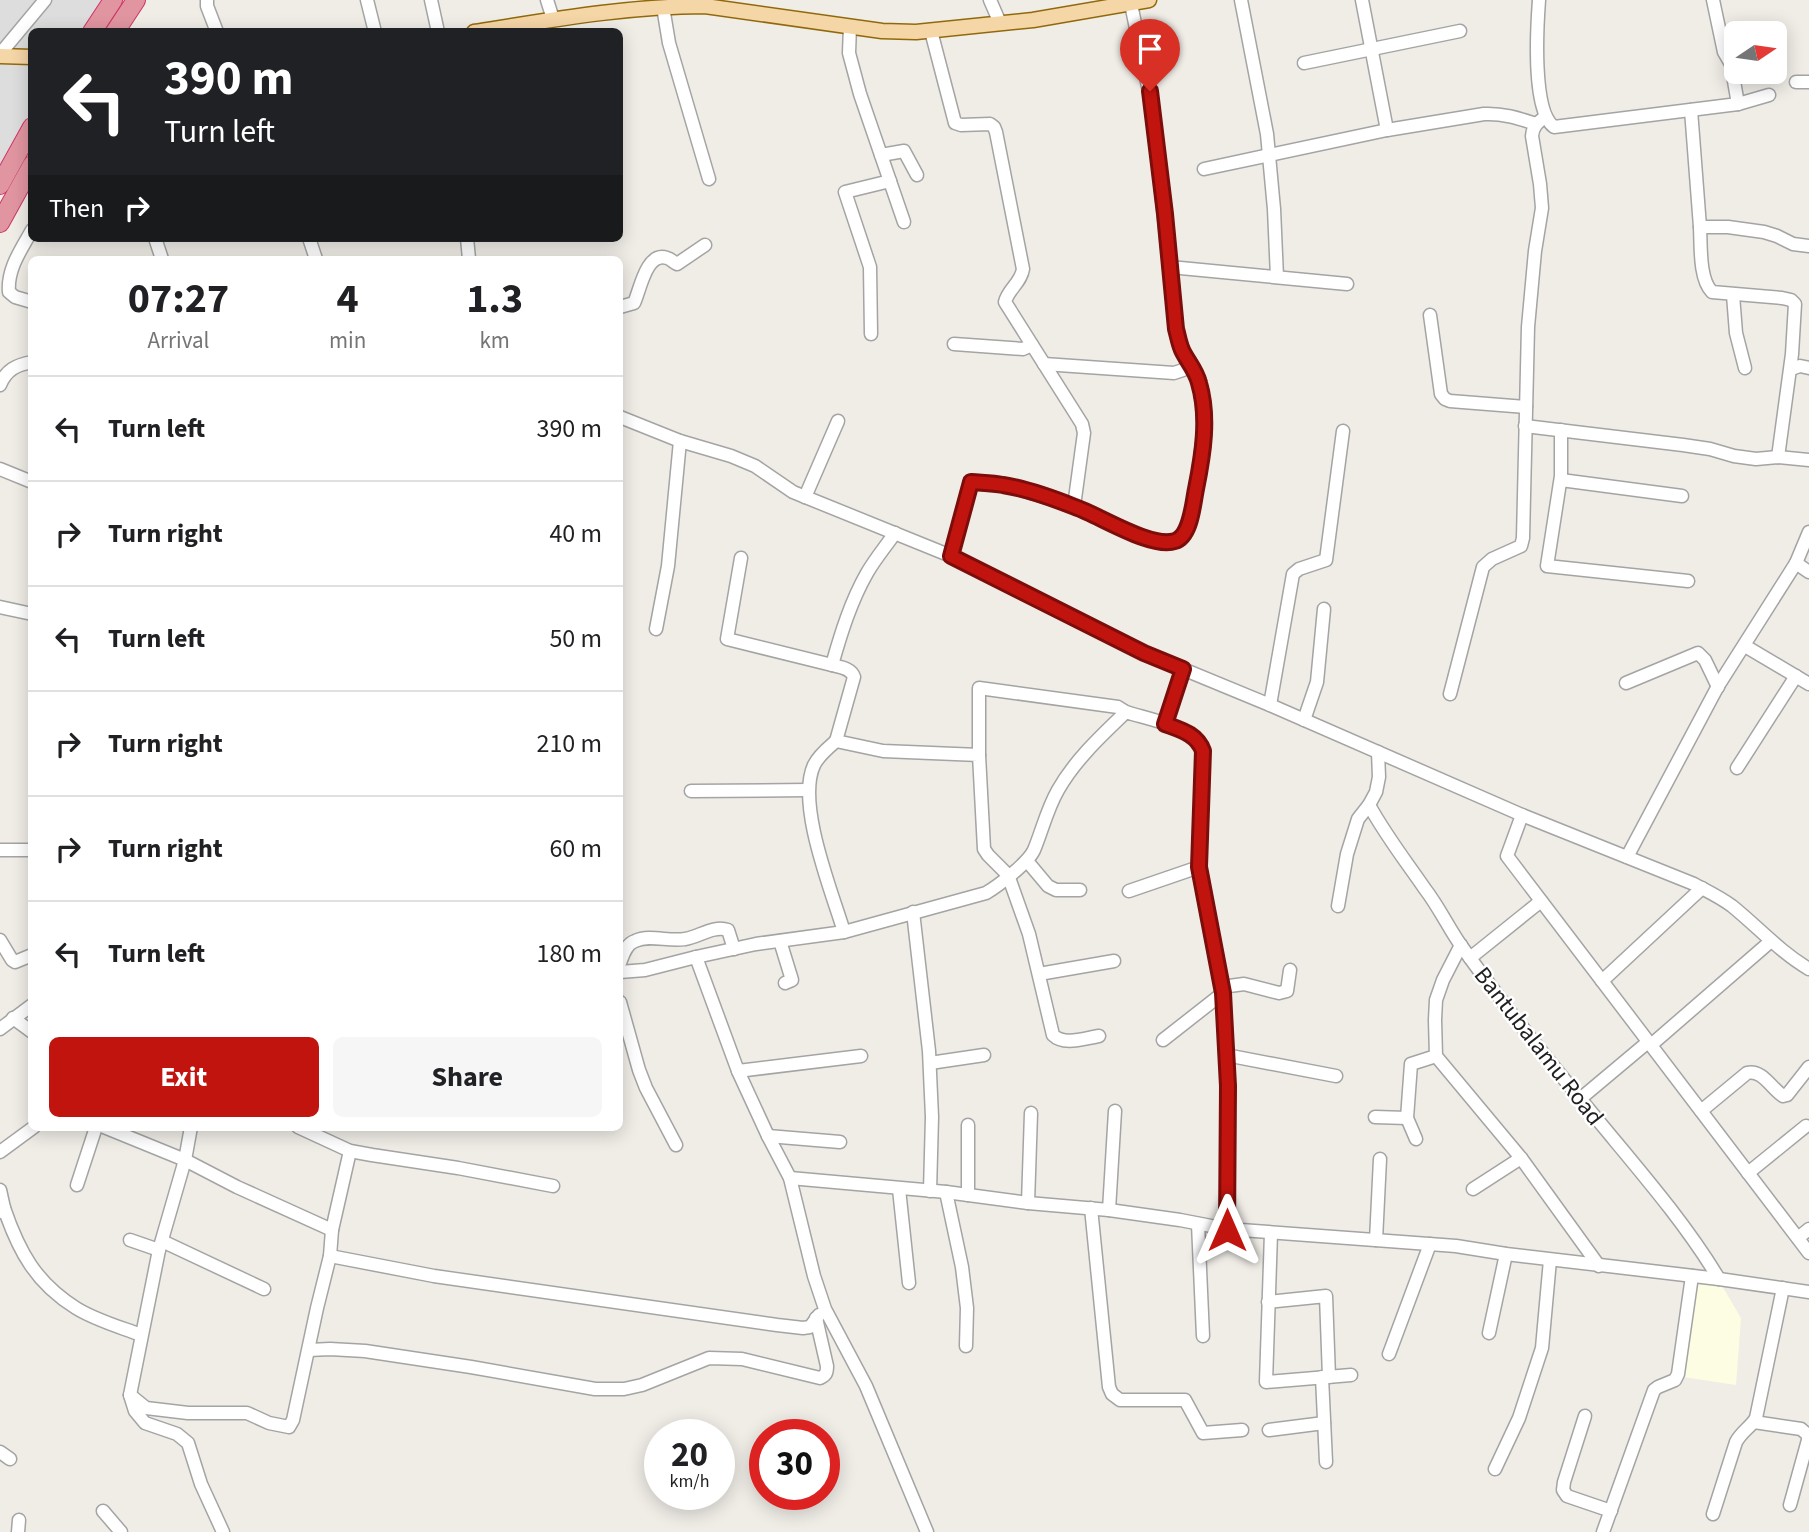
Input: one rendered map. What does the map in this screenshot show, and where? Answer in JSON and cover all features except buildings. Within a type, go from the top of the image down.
[{"type":"highway","points":[[95,28],[113,0]]},
{"type":"highway","points":[[118,28],[136,0]]},
{"type":"highway","points":[[0,185],[28,134]]},
{"type":"highway","points":[[0,223],[28,172]]},
{"type":"main road","points":[[511,28],[663,7],[705,6],[755,7],[882,31],[931,31],[1000,23],[1075,6],[1131,4],[1149,0]]},
{"type":"main road","points":[[0,55],[28,57]]},
{"type":"street","points":[[0,55],[45,0]]},
{"type":"street","points":[[207,0],[215,28]]},
{"type":"street","points":[[367,0],[374,28]]},
{"type":"street","points":[[430,0],[437,28]]},
{"type":"street","points":[[547,0],[548,24]]},
{"type":"street","points":[[990,0],[1000,23]]},
{"type":"street","points":[[1241,0],[1269,155],[1275,209],[1277,277]]},
{"type":"street","points":[[1362,0],[1387,130]]},
{"type":"street","points":[[1450,694],[1483,568],[1492,559],[1521,546],[1523,538],[1528,327],[1542,208],[1532,136],[1532,129],[1540,120],[1536,35],[1539,0]]},
{"type":"street","points":[[1713,0],[1724,52],[1731,64],[1738,104]]},
{"type":"street","points":[[951,556],[971,482],[1005,485],[1074,506],[1128,532],[1157,541],[1175,541],[1182,537],[1190,521],[1205,422],[1196,372],[1180,347],[1176,329],[1152,106],[1131,4]]},
{"type":"street","points":[[663,7],[669,43],[709,179]]},
{"type":"street","points":[[850,26],[849,53],[860,94],[904,222]]},
{"type":"street","points":[[931,31],[955,123],[990,124],[996,132],[1023,269],[1022,277],[1007,295],[1005,302],[1082,424],[1084,433],[1074,506]]},
{"type":"street","points":[[1304,63],[1460,31]]},
{"type":"street","points":[[1205,169],[1387,130],[1495,113],[1564,127],[1738,104],[1769,95]]},
{"type":"street","points":[[1691,110],[1703,277],[1706,287],[1712,292],[1782,298],[1795,304],[1791,369],[1778,457]]},
{"type":"street","points":[[881,155],[904,151],[917,175]]},
{"type":"street","points":[[871,334],[870,267],[845,192],[890,181]]},
{"type":"street","points":[[1700,228],[1764,232],[1793,244],[1809,246]]},
{"type":"street","points":[[28,237],[11,269],[8,285],[9,292],[15,297],[28,301]]},
{"type":"street","points":[[623,306],[634,303],[640,282],[651,262],[658,257],[667,257],[677,264],[705,245]]},
{"type":"street","points":[[1170,267],[1347,284]]},
{"type":"street","points":[[1733,295],[1736,333],[1745,368]]},
{"type":"street","points":[[1430,315],[1441,394],[1445,399],[1526,407]]},
{"type":"street","points":[[954,344],[1023,349],[1032,345]]},
{"type":"street","points":[[0,385],[2,379],[14,367],[28,363]]},
{"type":"street","points":[[1044,364],[1174,373],[1183,370],[1189,363]]},
{"type":"street","points":[[1791,369],[1800,366],[1809,368]]},
{"type":"street","points":[[623,418],[755,466],[793,492],[951,556],[1144,653],[1702,888],[1734,908],[1790,957],[1809,969]]},
{"type":"street","points":[[806,497],[838,421]]},
{"type":"street","points":[[1525,426],[1697,447],[1756,459],[1778,457],[1809,460]]},
{"type":"street","points":[[1561,430],[1561,480],[1547,566],[1688,581]]},
{"type":"street","points":[[1270,705],[1293,574],[1298,569],[1326,560],[1343,431]]},
{"type":"street","points":[[656,629],[668,566],[680,441]]},
{"type":"street","points":[[0,469],[28,480]]},
{"type":"street","points":[[1561,480],[1682,496]]},
{"type":"street","points":[[1627,857],[1717,687],[1796,563],[1809,531]]},
{"type":"street","points":[[832,665],[838,641],[867,572],[895,533]]},
{"type":"street","points":[[741,558],[727,639],[832,665],[853,673],[836,741],[822,753],[814,765],[808,790],[821,862],[844,932]]},
{"type":"street","points":[[1796,563],[1809,572]]},
{"type":"street","points":[[0,607],[28,613]]},
{"type":"street","points":[[1304,720],[1317,682],[1324,609]]},
{"type":"street","points":[[1745,646],[1809,684]]},
{"type":"street","points":[[1626,683],[1698,653],[1705,660],[1717,687]]},
{"type":"street","points":[[1165,724],[1183,669]]},
{"type":"street","points":[[1737,768],[1796,676]]},
{"type":"street","points":[[1099,1036],[1065,1041],[1058,1040],[1053,1035],[1029,934],[1009,875],[984,849],[979,688],[1118,707],[1165,724],[1199,742],[1203,751],[1199,867],[1222,990],[1228,1086],[1227,1230]]},
{"type":"street","points":[[623,972],[645,970],[734,949],[844,932],[986,893],[1027,861],[1058,789],[1081,758],[1126,712]]},
{"type":"street","points":[[836,741],[883,751],[979,755]]},
{"type":"street","points":[[1338,906],[1347,854],[1357,819],[1376,792],[1379,777],[1378,752]]},
{"type":"street","points":[[691,791],[808,790]]},
{"type":"street","name":"Bantubalamu Road","points":[[1368,805],[1470,958],[1665,1202],[1700,1248],[1719,1279]]},
{"type":"street","points":[[1522,814],[1507,856],[1809,1253]]},
{"type":"street","points":[[0,850],[28,850]]},
{"type":"street","points":[[1027,861],[1052,889],[1080,890]]},
{"type":"street","points":[[1129,891],[1199,867]]},
{"type":"street","points":[[1602,981],[1702,888]]},
{"type":"street","points":[[1470,958],[1541,901]]},
{"type":"street","points":[[912,912],[930,1063],[930,1191]]},
{"type":"street","points":[[623,956],[627,946],[634,941],[685,939],[722,928],[728,930],[734,949]]},
{"type":"street","points":[[0,940],[15,962],[28,957]]},
{"type":"street","points":[[780,941],[792,980],[785,983]]},
{"type":"street","points":[[1580,1099],[1650,1044],[1771,941]]},
{"type":"street","points":[[1461,945],[1436,1000],[1436,1056],[1521,1158],[1599,1266]]},
{"type":"street","points":[[309,1350],[365,1351],[595,1389],[624,1389],[642,1385],[709,1358],[742,1359],[820,1378],[827,1373],[814,1276],[790,1178],[738,1071],[696,957]]},
{"type":"street","points":[[1039,974],[1114,961]]},
{"type":"street","points":[[1163,1040],[1222,990],[1244,984],[1279,993],[1287,991],[1290,970]]},
{"type":"street","points":[[0,1029],[28,1008]]},
{"type":"street","points":[[623,1013],[646,1088],[676,1146]]},
{"type":"street","points":[[13,1018],[28,1029]]},
{"type":"street","points":[[930,1063],[984,1055]]},
{"type":"street","points":[[1226,1055],[1336,1076]]},
{"type":"street","points":[[738,1071],[860,1056]]},
{"type":"street","points":[[1416,1139],[1407,1118],[1411,1064],[1436,1056]]},
{"type":"street","points":[[1701,1111],[1747,1073],[1758,1073],[1783,1096],[1787,1095],[1809,1067]]},
{"type":"street","points":[[1109,1210],[1115,1111]]},
{"type":"street","points":[[1028,1203],[1031,1113]]},
{"type":"street","points":[[1375,1117],[1407,1118]]},
{"type":"street","points":[[968,1125],[968,1195]]},
{"type":"street","points":[[1748,1174],[1806,1126]]},
{"type":"street","points":[[0,1152],[29,1131]]},
{"type":"street","points":[[77,1185],[95,1131]]},
{"type":"street","points":[[114,1131],[185,1160],[332,1230]]},
{"type":"street","points":[[190,1131],[185,1160],[160,1246],[130,1395],[135,1411],[145,1423],[177,1434],[188,1443],[201,1484],[223,1532]]},
{"type":"street","points":[[307,1131],[350,1150],[372,1156],[458,1168],[553,1186]]},
{"type":"street","points":[[768,1136],[840,1142]]},
{"type":"street","points":[[130,1395],[146,1408],[188,1413],[247,1413],[269,1423],[289,1427],[293,1420],[330,1256],[332,1230],[350,1150]]},
{"type":"street","points":[[1473,1189],[1521,1158]]},
{"type":"street","points":[[1376,1240],[1380,1159]]},
{"type":"street","points":[[790,1178],[1109,1210],[1227,1230],[1455,1246],[1809,1292]]},
{"type":"street","points":[[899,1189],[909,1283]]},
{"type":"street","points":[[0,1191],[2,1210],[26,1261],[55,1293],[77,1309],[141,1335]]},
{"type":"street","points":[[946,1192],[967,1308],[966,1346]]},
{"type":"street","points":[[1091,1209],[1109,1387],[1112,1394],[1120,1400],[1185,1400],[1203,1433],[1242,1430]]},
{"type":"street","points":[[1198,1224],[1203,1336]]},
{"type":"street","points":[[1798,1238],[1809,1229]]},
{"type":"street","points":[[1271,1233],[1266,1382],[1351,1375]]},
{"type":"street","points":[[130,1240],[160,1246],[264,1289]]},
{"type":"street","points":[[1389,1354],[1430,1244]]},
{"type":"street","points":[[1489,1333],[1506,1254]]},
{"type":"street","points":[[330,1256],[434,1276],[777,1325],[803,1328],[810,1326],[820,1314]]},
{"type":"street","points":[[1495,1468],[1519,1418],[1542,1348],[1550,1260]]},
{"type":"street","points":[[1602,1532],[1654,1391],[1675,1380],[1678,1374],[1692,1276]]},
{"type":"street","points":[[1713,1514],[1736,1442],[1742,1431],[1754,1422],[1783,1288]]},
{"type":"street","points":[[1268,1302],[1326,1296],[1326,1462]]},
{"type":"street","points":[[820,1314],[866,1386],[927,1532]]},
{"type":"street","points":[[1585,1416],[1563,1490],[1567,1496],[1611,1511]]},
{"type":"street","points":[[1754,1422],[1801,1429],[1808,1435],[1790,1505]]},
{"type":"street","points":[[1269,1430],[1324,1423]]},
{"type":"street","points":[[103,1511],[121,1532]]},
{"type":"shaded area","points":[[0,0],[113,0],[94,28],[28,28],[28,133],[0,185]]},
{"type":"shaded area","points":[[1696,1280],[1721,1284],[1741,1318],[1736,1385],[1683,1377]]},
{"type":"route","points":[[1150,91],[1176,329],[1180,347],[1196,372],[1204,409],[1205,422],[1197,483],[1185,533],[1175,541],[1157,541],[1128,532],[1074,506],[1005,485],[971,482],[951,556],[1144,653],[1183,669],[1165,724],[1188,733],[1199,742],[1203,751],[1199,867],[1223,993],[1228,1086],[1227,1230]]}]
